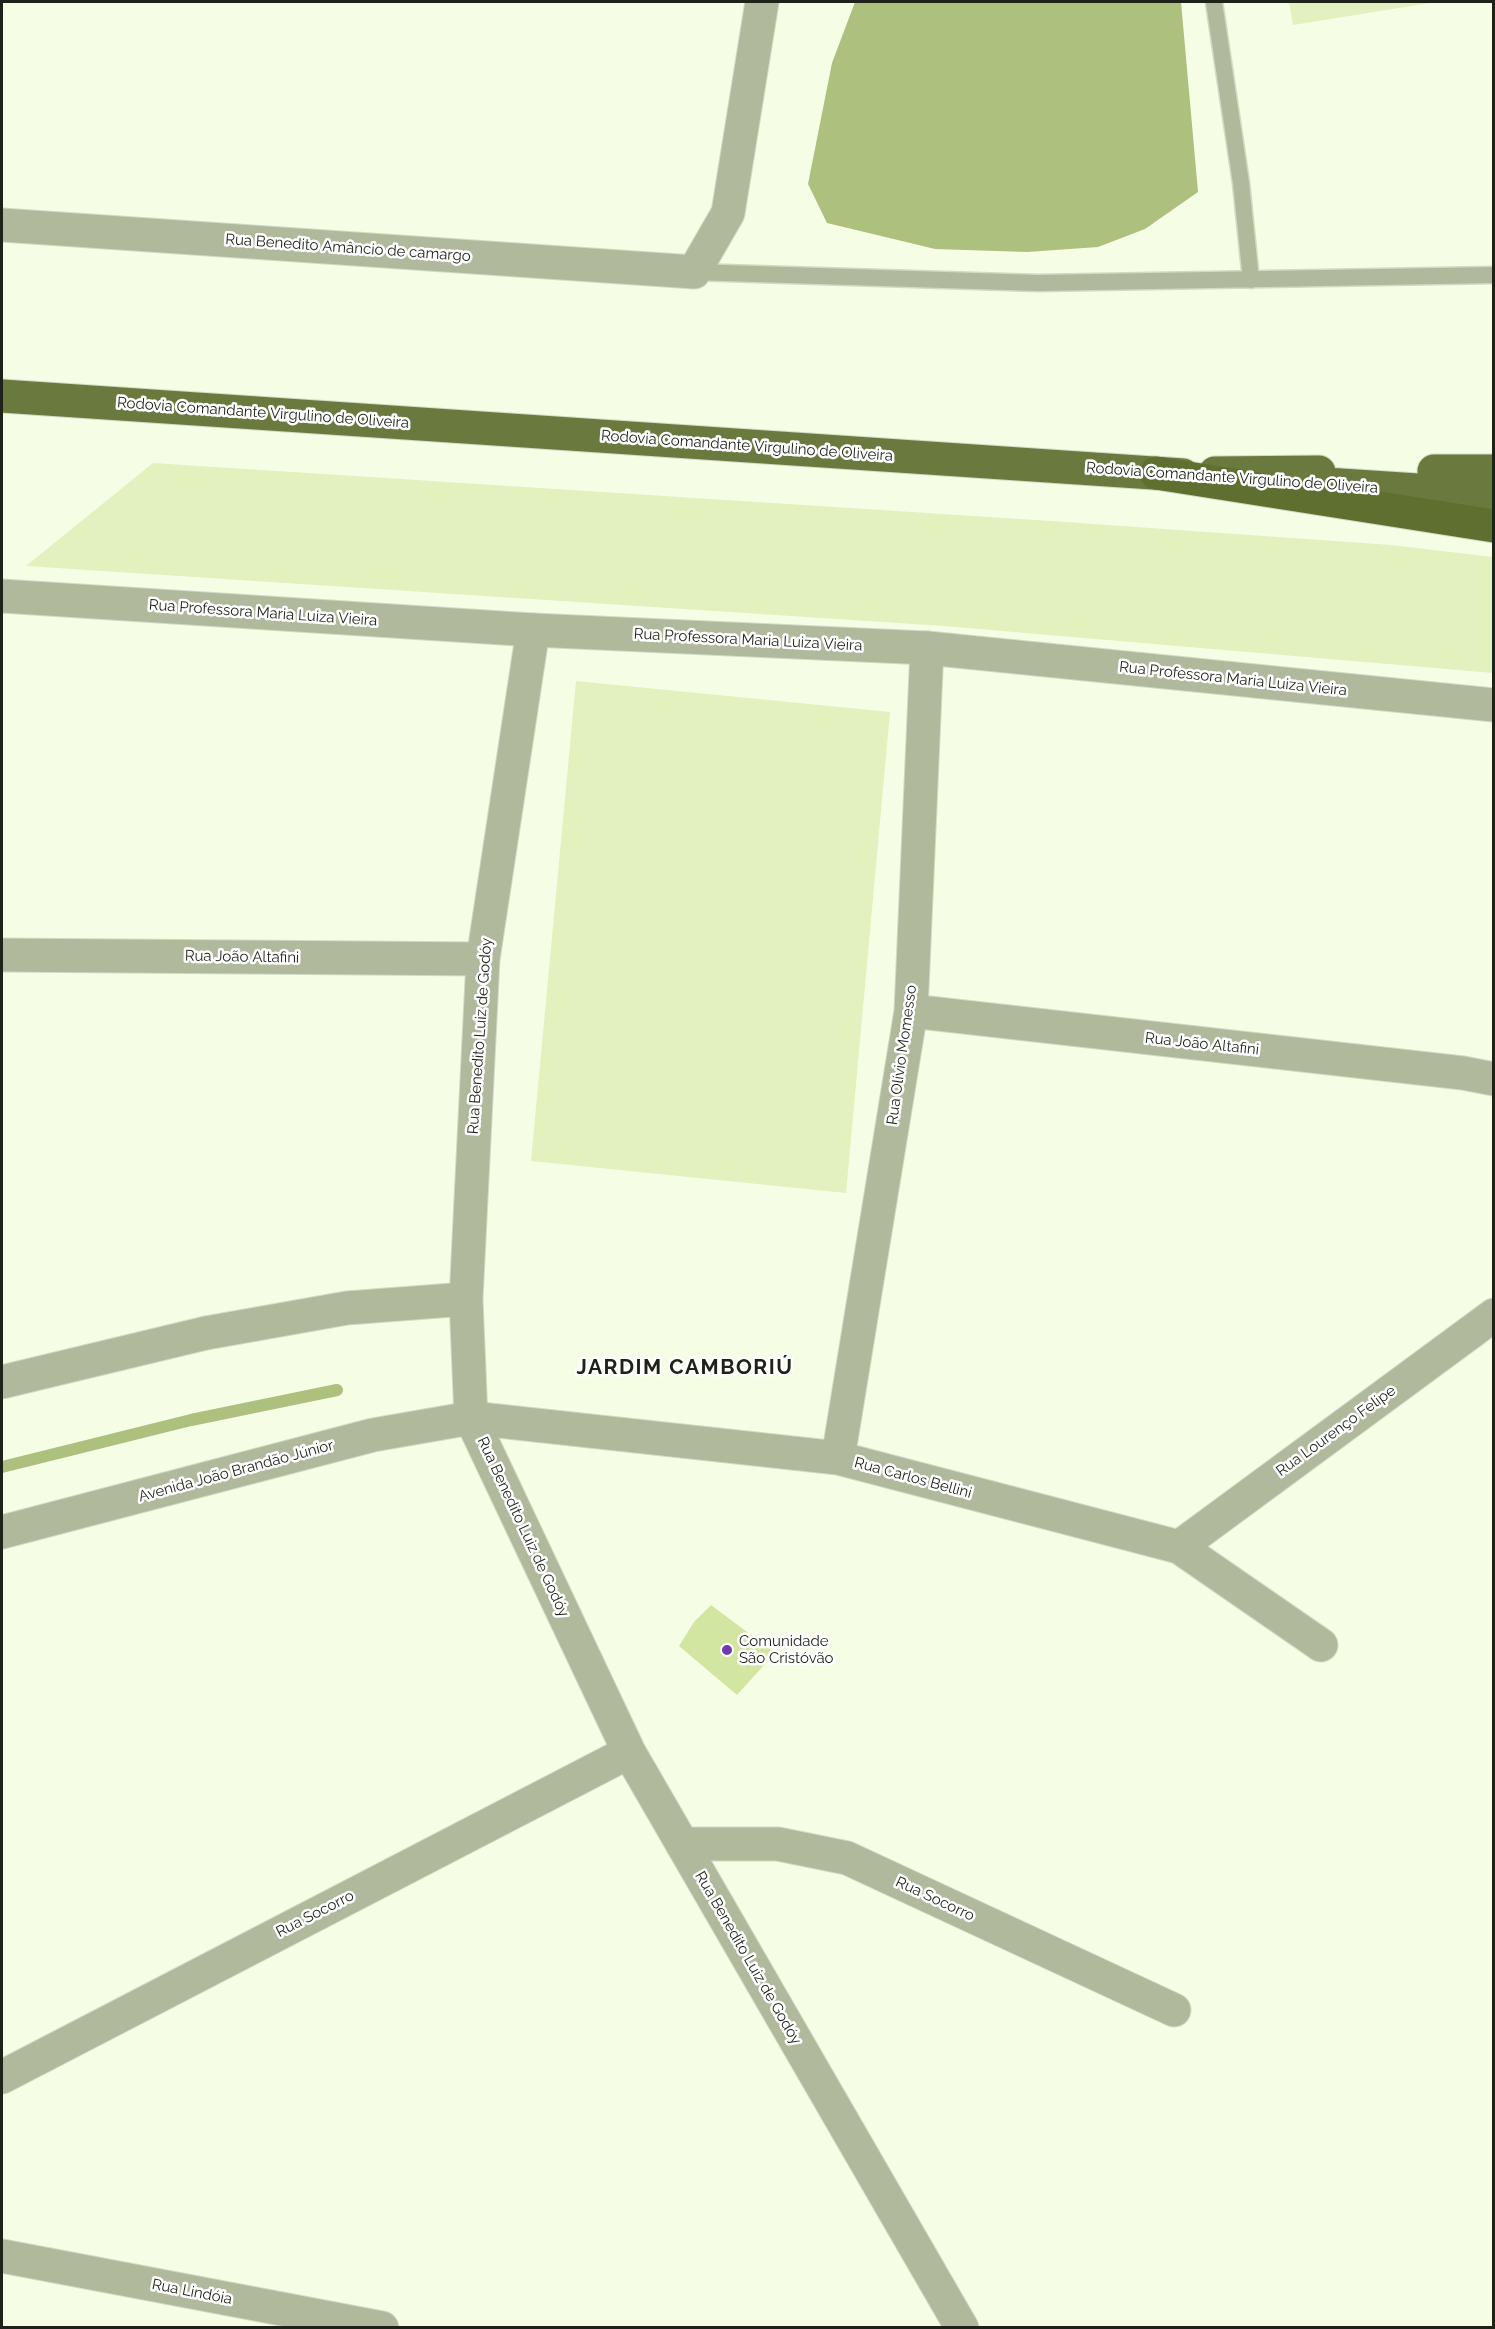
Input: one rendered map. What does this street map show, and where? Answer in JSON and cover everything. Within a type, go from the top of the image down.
[{"type":"highway","name":"Rodovia Comandante Virgulino de Oliveira","points":[[2,396],[1494,495]]},
{"type":"highway","points":[[1156,473],[1494,471]]},
{"type":"highway","points":[[1156,473],[1494,526]]},
{"type":"street","points":[[694,272],[728,213],[762,2]]},
{"type":"street","name":"Rua Benedito Amâncio de camargo","points":[[2,225],[694,272]]},
{"type":"street","name":"Rua Professora Maria Luiza Vieira","points":[[2,596],[533,630],[927,648],[1494,705]]},
{"type":"street","name":"Rua Benedito Luiz de Godóy","points":[[533,630],[483,959],[466,1299],[471,1418],[629,1752],[962,2328]]},
{"type":"street","name":"Rua Olívio Momesso","points":[[838,1458],[911,1011],[927,648]]},
{"type":"street","name":"Rua João Altafini","points":[[2,955],[483,959]]},
{"type":"street","name":"Rua João Altafini","points":[[911,1011],[1463,1073],[1494,1079]]},
{"type":"street","points":[[2,1382],[216,1331],[347,1308],[466,1299]]},
{"type":"street","name":"Rua Lourenço Felipe","points":[[1179,1547],[1494,1315]]},
{"type":"street","name":"Rua Carlos Bellini","points":[[471,1418],[838,1458],[1179,1547],[1321,1645]]},
{"type":"street","name":"Avenida João Brandão Júnior","points":[[2,1532],[374,1436],[471,1418]]},
{"type":"street","name":"Rua Socorro","points":[[2,2077],[629,1752]]},
{"type":"street","name":"Rua Socorro","points":[[682,1844],[778,1845],[847,1858],[1174,2010]]},
{"type":"street","name":"Rua Lindóia","points":[[2,2256],[382,2328]]},
{"type":"lane","points":[[1214,2],[1241,183],[1251,280]]},
{"type":"lane","points":[[694,272],[1038,283],[1494,275]]},
{"type":"shaded area","points":[[855,2],[1181,2],[1198,192],[1145,229],[1098,247],[1027,252],[935,249],[827,223],[808,184],[832,63]]},
{"type":"shaded area","points":[[1289,2],[1436,2],[1293,25]]},
{"type":"shaded area","points":[[153,463],[1051,521],[1391,545],[1493,557],[1493,673],[944,626],[26,566]]},
{"type":"shaded area","points":[[576,681],[890,712],[846,1193],[531,1161]]},
{"type":"building","name":"Comunidade São Cristóvão","points":[[711,1605],[775,1653],[737,1695],[679,1646],[694,1622]]},
{"type":"waterway","points":[[2,1467],[191,1420],[337,1390]]},
{"type":"place","name":"Comunidade São Cristóvão","points":[[727,1650]]},
{"type":"district","name":"JARDIM CAMBORIÚ","points":[[685,1368]]}]
